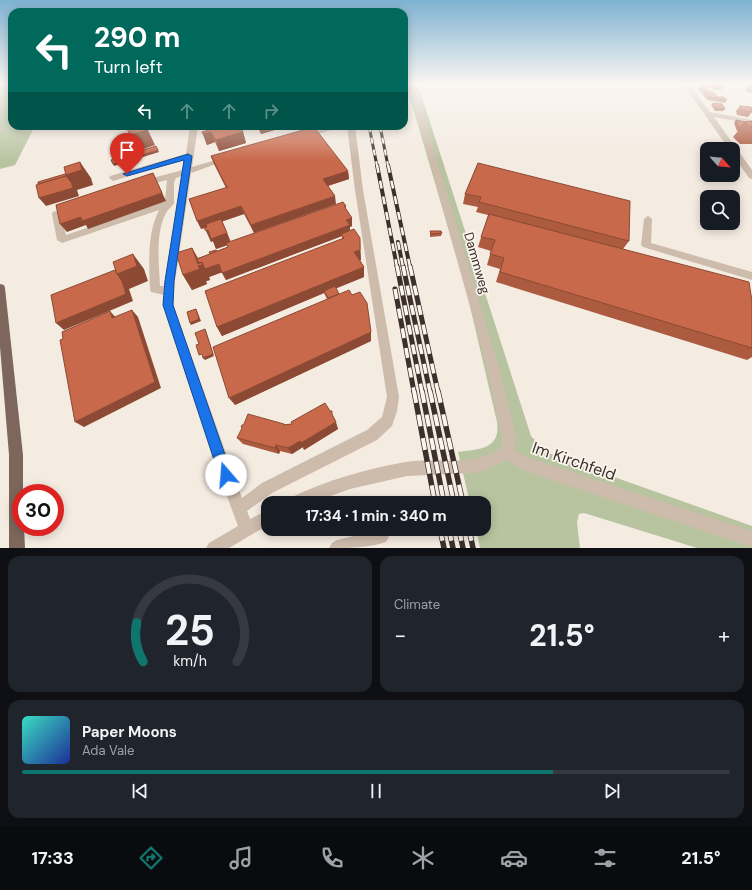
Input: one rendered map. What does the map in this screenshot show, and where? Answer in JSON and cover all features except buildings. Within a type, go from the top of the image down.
[{"type":"main road","points":[[0,288],[16,455],[16,548]]},
{"type":"street","name":"Dammweg","points":[[418,110],[492,364],[508,429],[509,440],[507,452]]},
{"type":"street","points":[[704,110],[728,142]]},
{"type":"street","points":[[707,114],[752,122]]},
{"type":"street","points":[[193,130],[168,291],[168,305],[238,509],[246,528]]},
{"type":"street","points":[[295,139],[326,130]]},
{"type":"street","points":[[238,509],[268,488],[372,436],[387,421],[391,411],[392,397],[359,190],[352,130]]},
{"type":"street","points":[[113,178],[188,156]]},
{"type":"street","points":[[138,186],[237,156]]},
{"type":"street","points":[[740,156],[748,165],[752,176]]},
{"type":"street","points":[[168,291],[154,289],[153,258],[154,241],[164,209],[169,203],[170,182],[173,176]]},
{"type":"street","points":[[78,206],[56,214],[62,240],[169,203],[181,201]]},
{"type":"street","points":[[648,218],[646,245],[752,276]]},
{"type":"street","points":[[312,496],[347,481],[409,469],[481,465],[500,459],[507,452]]},
{"type":"street","name":"Im Kirchfeld","points":[[507,452],[522,463],[752,539]]},
{"type":"street","points":[[214,548],[261,520]]},
{"type":"street","points":[[337,548],[381,536]]},
{"type":"green space","points":[[0,110],[8,110],[8,130],[33,130],[15,165],[0,169]]},
{"type":"green space","points":[[413,110],[426,110],[531,436],[545,451],[558,457],[752,526],[752,548],[697,548],[584,513],[579,514],[577,522],[580,548],[480,548],[477,536],[491,536],[491,496],[468,496],[458,452],[480,449],[492,443],[497,431],[497,422],[466,289]]},
{"type":"railway","points":[[370,130],[377,166]]},
{"type":"railway","points":[[381,130],[388,166]]},
{"type":"railway","points":[[377,165],[397,267]]},
{"type":"railway","points":[[388,165],[410,267]]},
{"type":"railway","points":[[398,242],[403,267]]},
{"type":"railway","points":[[397,266],[422,392]]},
{"type":"railway","points":[[403,266],[430,392]]},
{"type":"railway","points":[[410,266],[438,392]]},
{"type":"railway","points":[[395,289],[414,392]]},
{"type":"railway","points":[[414,391],[434,496]]},
{"type":"railway","points":[[422,391],[443,496]]},
{"type":"railway","points":[[430,391],[452,496]]},
{"type":"railway","points":[[438,391],[461,496]]},
{"type":"railway","points":[[441,536],[444,548]]},
{"type":"railway","points":[[450,536],[453,548]]},
{"type":"railway","points":[[460,536],[463,548]]},
{"type":"railway","points":[[470,536],[473,548]]},
{"type":"route","points":[[127,174],[188,156],[168,293],[168,305],[226,475]]}]
